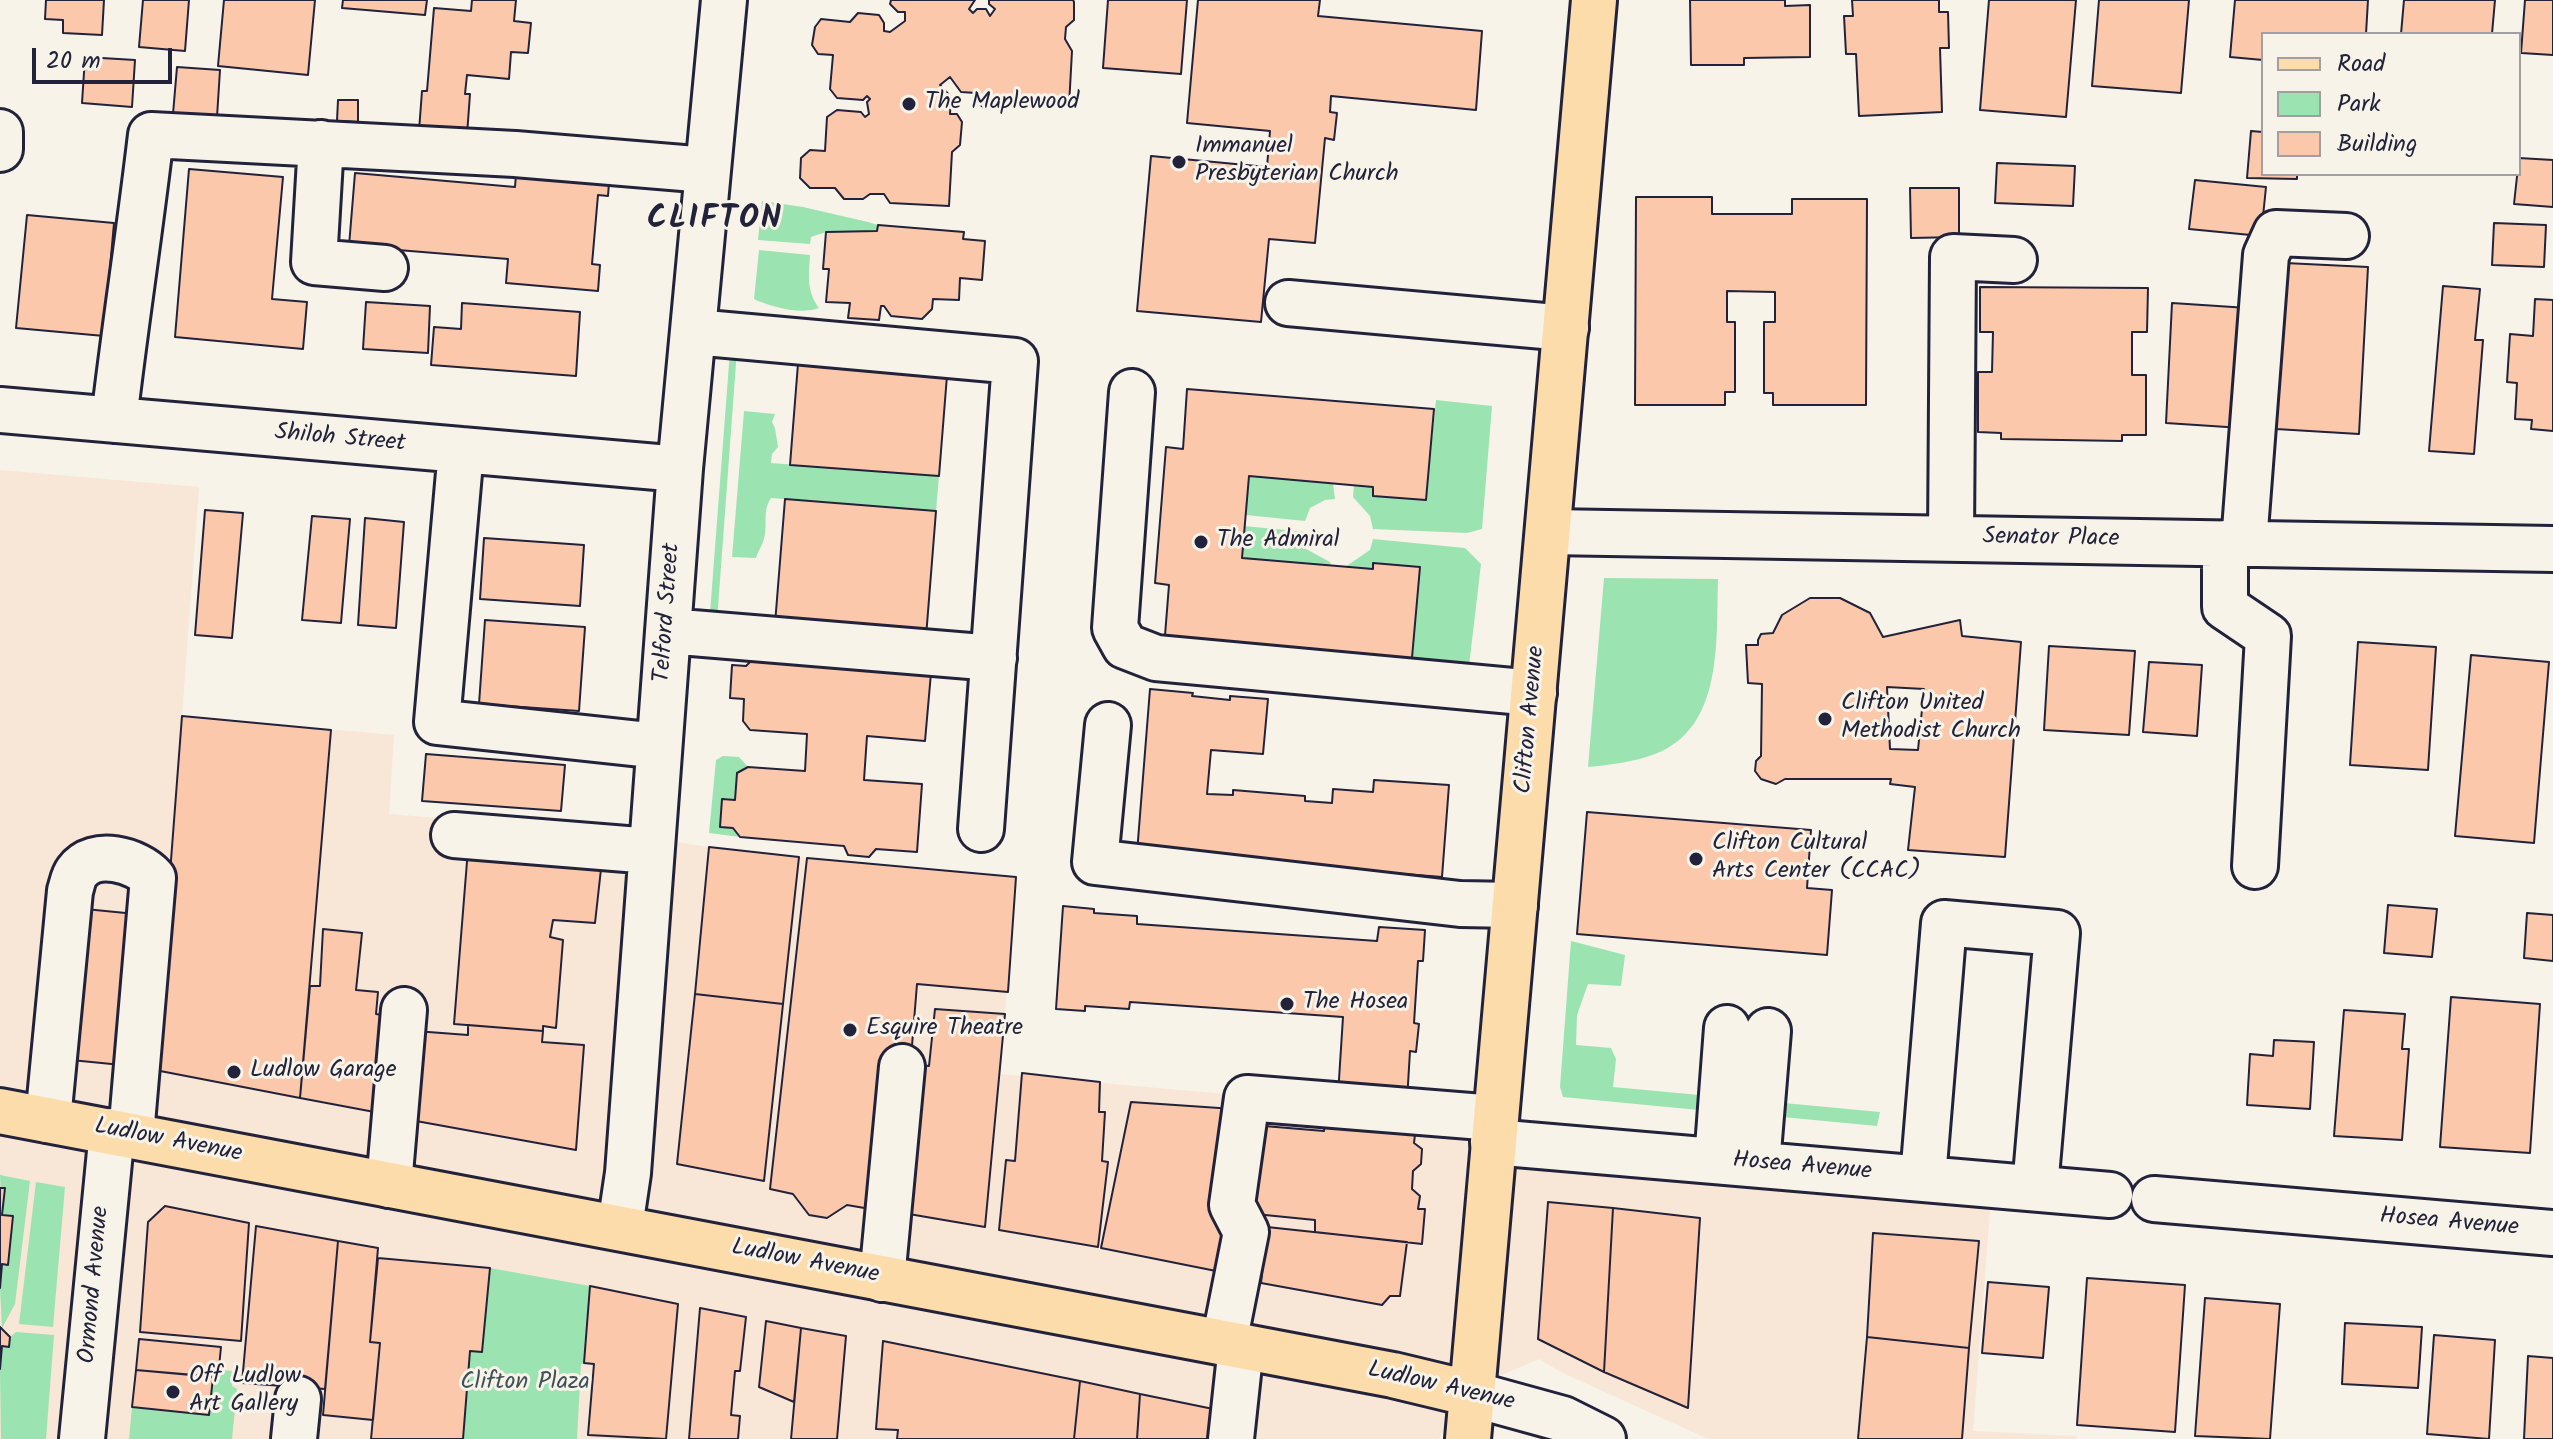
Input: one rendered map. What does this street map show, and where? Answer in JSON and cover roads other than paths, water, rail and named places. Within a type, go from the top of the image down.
[{"type":"main road","name":"Clifton Avenue","points":[[1468,1439],[1594,0]]},
{"type":"main road","name":"Ludlow Avenue","points":[[0,1111],[1393,1375],[1472,1394]]},
{"type":"street","name":"Telford Street","points":[[620,1227],[628,1173],[680,469],[724,0]]},
{"type":"street","points":[[0,132],[0,149]]},
{"type":"street","points":[[114,420],[121,347],[135,274],[151,135],[515,154],[707,170]]},
{"type":"street","points":[[321,143],[314,262],[385,268]]},
{"type":"street","points":[[2255,866],[2268,636],[2225,607],[2266,255],[2276,233],[2346,236]]},
{"type":"street","points":[[1951,539],[1953,257],[2014,260]]},
{"type":"street","points":[[1288,303],[1566,328]]},
{"type":"street","points":[[694,332],[1015,361],[981,829]]},
{"type":"street","points":[[1132,392],[1115,628],[1125,646],[1156,658],[1534,693]]},
{"type":"street","name":"Shiloh Street","points":[[0,410],[680,469]]},
{"type":"street","points":[[461,450],[437,722],[659,746]]},
{"type":"street","name":"Senator Place","points":[[1549,532],[2553,549]]},
{"type":"street","points":[[668,631],[994,658]]},
{"type":"street","points":[[1108,725],[1095,862],[1460,904],[1515,905]]},
{"type":"street","points":[[454,835],[651,851]]},
{"type":"street","name":"Ormond Avenue","points":[[48,1120],[70,891],[75,874],[85,864],[97,859],[127,861],[143,867],[153,878],[82,1439]]},
{"type":"street","points":[[1923,1178],[1944,923],[2057,933],[2035,1188]]},
{"type":"street","points":[[389,1185],[404,1010]]},
{"type":"street","points":[[1737,1163],[1748,1030]]},
{"type":"street","points":[[882,1279],[902,1067]]},
{"type":"street","name":"Hosea Avenue","points":[[1232,1345],[1246,1232],[1232,1205],[1247,1098],[1737,1163],[2110,1195]]},
{"type":"street","name":"Hosea Avenue","points":[[2154,1199],[2553,1233]]},
{"type":"street","points":[[1231,1439],[1232,1345]]},
{"type":"street","name":"Ludlow Avenue","points":[[1472,1394],[1552,1415],[1603,1439]]},
{"type":"place","name":"The Maplewood","points":[[909,104]]},
{"type":"place","name":"Immanuel Presbyterian Church","points":[[1179,162]]},
{"type":"place","name":"The Admiral","points":[[1201,542]]},
{"type":"place","name":"Clifton United Methodist Church","points":[[1825,719]]},
{"type":"place","name":"Clifton Cultural Arts Center (CCAC)","points":[[1696,859]]},
{"type":"place","name":"The Hosea","points":[[1287,1004]]},
{"type":"place","name":"Esquire Theatre","points":[[850,1030]]},
{"type":"place","name":"Ludlow Garage","points":[[234,1072]]},
{"type":"place","name":"Off Ludlow Art Gallery","points":[[173,1392]]},
{"type":"district","name":"CLIFTON","points":[[715,222]]},
{"type":"park label","name":"Clifton Plaza","points":[[525,1384]]}]
